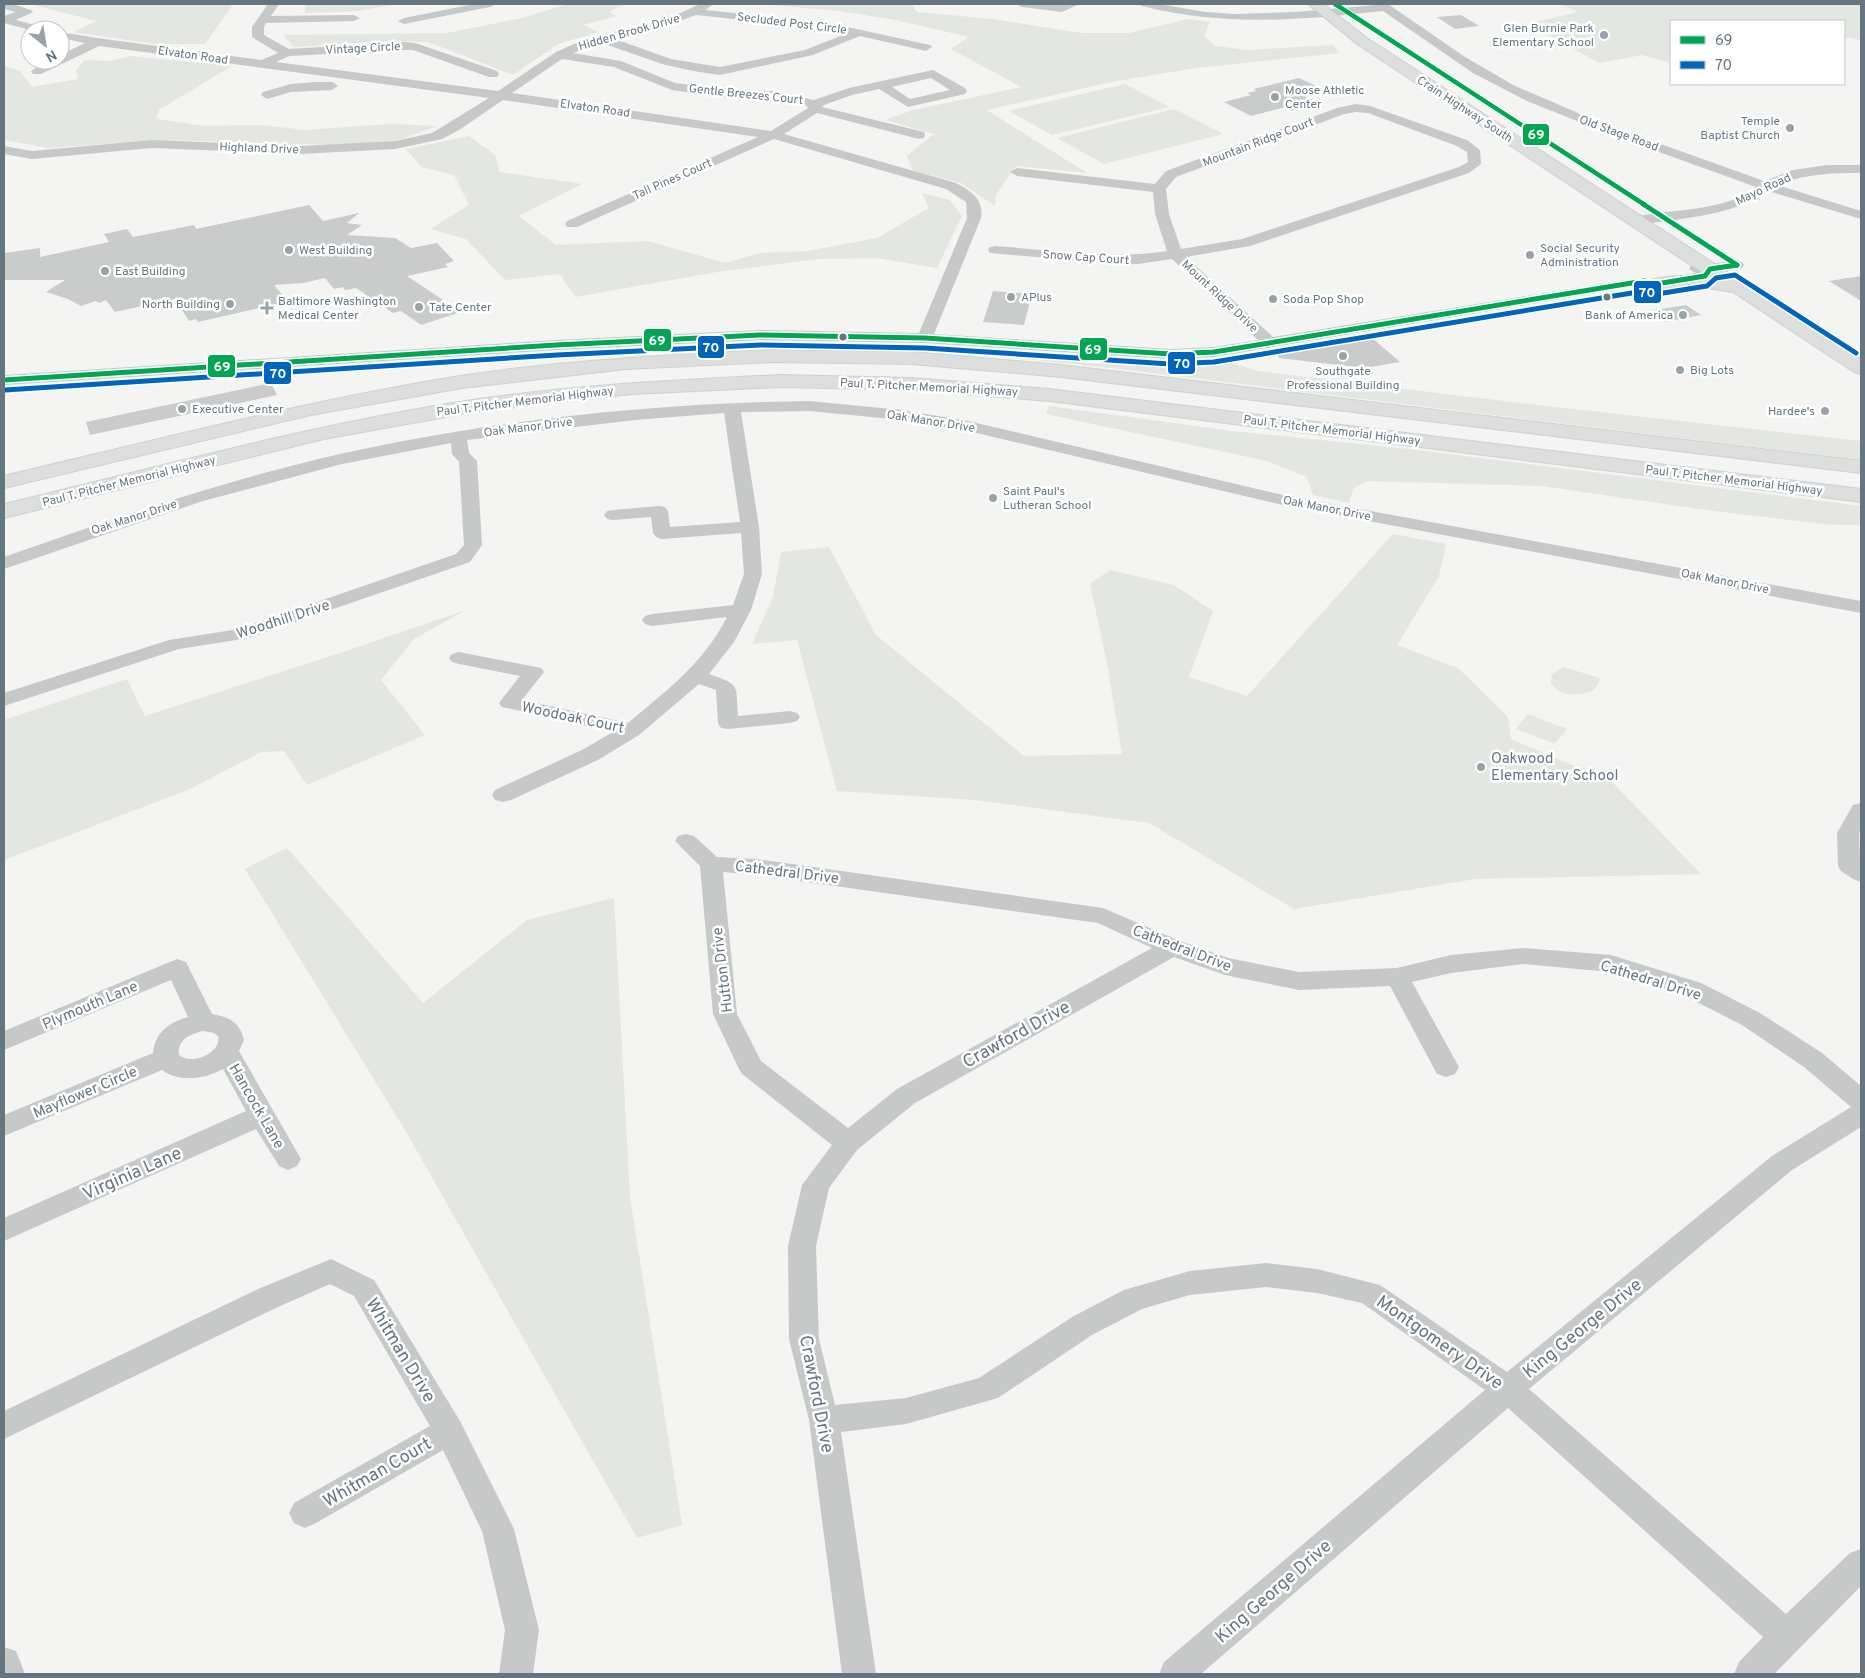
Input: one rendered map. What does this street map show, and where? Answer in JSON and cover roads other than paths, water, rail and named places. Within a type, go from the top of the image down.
[{"type":"main road","name":"Crain Highway South","points":[[1330,8],[1861,345]]},
{"type":"main road","name":"Crain Highway South","points":[[1330,8],[1362,41],[1746,293]]},
{"type":"main road","points":[[1650,282],[1705,282],[1726,286],[1746,293],[1861,368]]},
{"type":"main road","name":"Paul T. Pitcher Memorial Highway","points":[[4,482],[358,399],[462,382],[616,364],[764,356],[912,358],[1071,372],[1861,467]]},
{"type":"main road","name":"Paul T. Pitcher Memorial Highway","points":[[4,511],[324,433],[473,406],[575,393],[713,383],[844,382],[971,388],[1049,395],[1861,496]]},
{"type":"main road","points":[[4,522],[91,496],[272,449],[380,424],[473,406]]},
{"type":"main road","points":[[4,472],[255,422]]},
{"type":"street","points":[[273,4],[262,20],[257,32],[258,37],[287,53],[274,66]]},
{"type":"street","points":[[404,21],[490,4]]},
{"type":"street","name":"Hidden Brook Drive","points":[[502,96],[560,54],[601,38],[658,25],[696,12],[708,4]]},
{"type":"street","points":[[1022,4],[1062,9],[1073,4]]},
{"type":"street","points":[[1146,4],[1197,14],[1225,17],[1272,17],[1330,8],[1387,8]]},
{"type":"street","points":[[4,5],[27,12],[4,20]]},
{"type":"street","name":"Old Stage Road","points":[[1387,8],[1470,66],[1511,89],[1600,127],[1766,185],[1861,215]]},
{"type":"street","points":[[662,11],[684,16]]},
{"type":"street","name":"Secluded Post Circle","points":[[696,12],[829,26],[926,47]]},
{"type":"street","points":[[262,20],[354,18]]},
{"type":"street","points":[[4,20],[20,24]]},
{"type":"street","name":"Secluded Post Circle","points":[[601,38],[634,51],[677,63],[708,70],[731,71],[818,50],[841,42],[859,32]]},
{"type":"street","name":"Elvaton Road","points":[[70,36],[97,42],[502,96],[773,135],[951,186],[972,200],[976,209],[925,338]]},
{"type":"street","points":[[70,55],[97,42]]},
{"type":"street","name":"Vintage Circle","points":[[261,64],[287,53],[389,45],[409,46],[493,74]]},
{"type":"street","name":"Gentle Breezes Court","points":[[560,54],[617,64],[672,86],[727,94],[771,95],[810,101],[815,109]]},
{"type":"street","name":"Tall Pines Court","points":[[572,224],[773,135],[815,109],[819,102],[849,92],[881,85],[933,74],[961,91],[908,103],[881,85]]},
{"type":"street","points":[[361,90],[380,84],[380,80]]},
{"type":"street","points":[[267,94],[309,84],[342,87]]},
{"type":"street","points":[[386,93],[412,96]]},
{"type":"street","name":"Highland Drive","points":[[4,150],[32,155],[152,144],[300,150],[395,146],[437,136],[454,128],[502,96]]},
{"type":"street","name":"Mountain Ridge Court","points":[[1159,189],[1172,174],[1340,111],[1356,108],[1370,110],[1462,143],[1473,150],[1475,157],[1474,164],[1464,170],[1245,243],[1176,254]]},
{"type":"street","points":[[815,109],[919,134]]},
{"type":"street","points":[[11,164],[32,155]]},
{"type":"street","name":"Mayo Road","points":[[1635,221],[1662,218],[1735,203],[1756,194],[1766,185],[1781,178],[1811,170],[1861,168]]},
{"type":"street","points":[[1017,172],[1159,189]]},
{"type":"street","name":"Mount Ridge Drive","points":[[1159,189],[1162,214],[1176,254],[1205,284],[1270,343]]},
{"type":"street","name":"Snow Cap Court","points":[[995,250],[1138,260],[1176,254]]},
{"type":"street","points":[[4,380],[564,344],[760,335],[925,338],[1171,354],[1214,352],[1650,282],[1705,276],[1710,269],[1737,265]]},
{"type":"street","name":"Oak Manor Drive","points":[[4,563],[137,516],[206,495],[341,459],[479,433],[634,414],[732,407],[809,406],[902,415],[968,426],[1283,500],[1861,607]]},
{"type":"street","points":[[503,795],[590,755],[632,730],[696,676],[724,642],[741,610],[753,574],[750,527],[732,407]]},
{"type":"street","name":"Woodhill Drive","points":[[468,461],[476,454],[479,433]]},
{"type":"street","name":"Woodhill Drive","points":[[4,700],[176,644],[242,634],[463,558],[474,545],[468,461],[460,454],[458,437]]},
{"type":"street","points":[[613,515],[659,511],[662,533],[750,527]]},
{"type":"street","points":[[652,620],[741,610]]},
{"type":"street","name":"Woodoak Court","points":[[460,658],[534,672],[509,703],[632,730]]},
{"type":"street","points":[[696,676],[726,687],[728,723],[790,717]]},
{"type":"street","points":[[1861,810],[1848,833],[1848,841],[1849,866],[1861,874]]},
{"type":"street","points":[[686,841],[711,864]]},
{"type":"street","name":"Cathedral Drive","points":[[711,864],[756,867],[1103,916],[1172,947],[1225,966],[1299,981],[1397,977],[1451,964],[1523,956],[1611,964],[1692,989],[1751,1019],[1813,1060],[1861,1101]]},
{"type":"street","name":"Hutton Drive","points":[[711,864],[725,1014],[751,1067],[848,1143]]},
{"type":"street","name":"Crawford Drive","points":[[859,1674],[824,1420],[804,1339],[802,1246],[816,1185],[848,1143],[906,1096],[1172,947]]},
{"type":"street","name":"Plymouth Lane","points":[[4,1041],[177,968],[203,1022]]},
{"type":"street","points":[[1397,977],[1446,1067]]},
{"type":"street","points":[[166,1058],[165,1049],[167,1044],[178,1031],[190,1025],[203,1022]]},
{"type":"street","name":"Hancock Lane","points":[[166,1058],[171,1065],[181,1069],[207,1066],[219,1060],[227,1052],[232,1042],[231,1033],[225,1026],[216,1022],[203,1022]]},
{"type":"street","name":"Hancock Lane","points":[[227,1052],[261,1115],[288,1159]]},
{"type":"street","name":"Mayflower Circle","points":[[4,1126],[166,1058]]},
{"type":"street","name":"King George Drive","points":[[1176,1674],[1508,1389],[1782,1164],[1861,1114]]},
{"type":"street","name":"Virginia Lane","points":[[4,1230],[261,1115]]},
{"type":"street","name":"Whitman Drive","points":[[4,1426],[268,1298],[331,1271],[364,1288],[449,1431],[498,1529],[522,1630],[516,1674]]},
{"type":"street","name":"Montgomery Drive","points":[[824,1420],[906,1411],[987,1389],[1082,1326],[1134,1298],[1190,1283],[1266,1275],[1317,1281],[1370,1293],[1508,1389],[1787,1636]]},
{"type":"street","name":"Whitman Court","points":[[305,1513],[449,1431]]},
{"type":"street","points":[[1751,1674],[1861,1564]]},
{"type":"street","points":[[4,1663],[8,1674]]},
{"type":"place","name":"Glen Burnie Park Elementary School","points":[[1604,35]]},
{"type":"place","name":"Moose Athletic Center","points":[[1275,97]]},
{"type":"place","name":"Temple Baptist Church","points":[[1790,128]]},
{"type":"place","name":"West Building","points":[[289,250]]},
{"type":"place","name":"Social Security Administration","points":[[1530,255]]},
{"type":"place","name":"East Building","points":[[105,271]]},
{"type":"place","name":"APlus","points":[[1011,297]]},
{"type":"place","name":"Soda Pop Shop","points":[[1273,299]]},
{"type":"place","name":"North Building","points":[[230,304]]},
{"type":"place","name":"Tate Center","points":[[419,307]]},
{"type":"place","name":"Baltimore Washington Medical Center","points":[[267,308]]},
{"type":"place","name":"Bank of America","points":[[1683,315]]},
{"type":"place","name":"Southgate Professional Building","points":[[1343,356]]},
{"type":"place","name":"Big Lots","points":[[1680,370]]},
{"type":"place","name":"Executive Center","points":[[182,409]]},
{"type":"place","name":"Hardee's","points":[[1825,411]]},
{"type":"place","name":"Saint Paul's Lutheran School","points":[[993,498]]},
{"type":"place","name":"Oakwood Elementary School","points":[[1481,767]]}]
